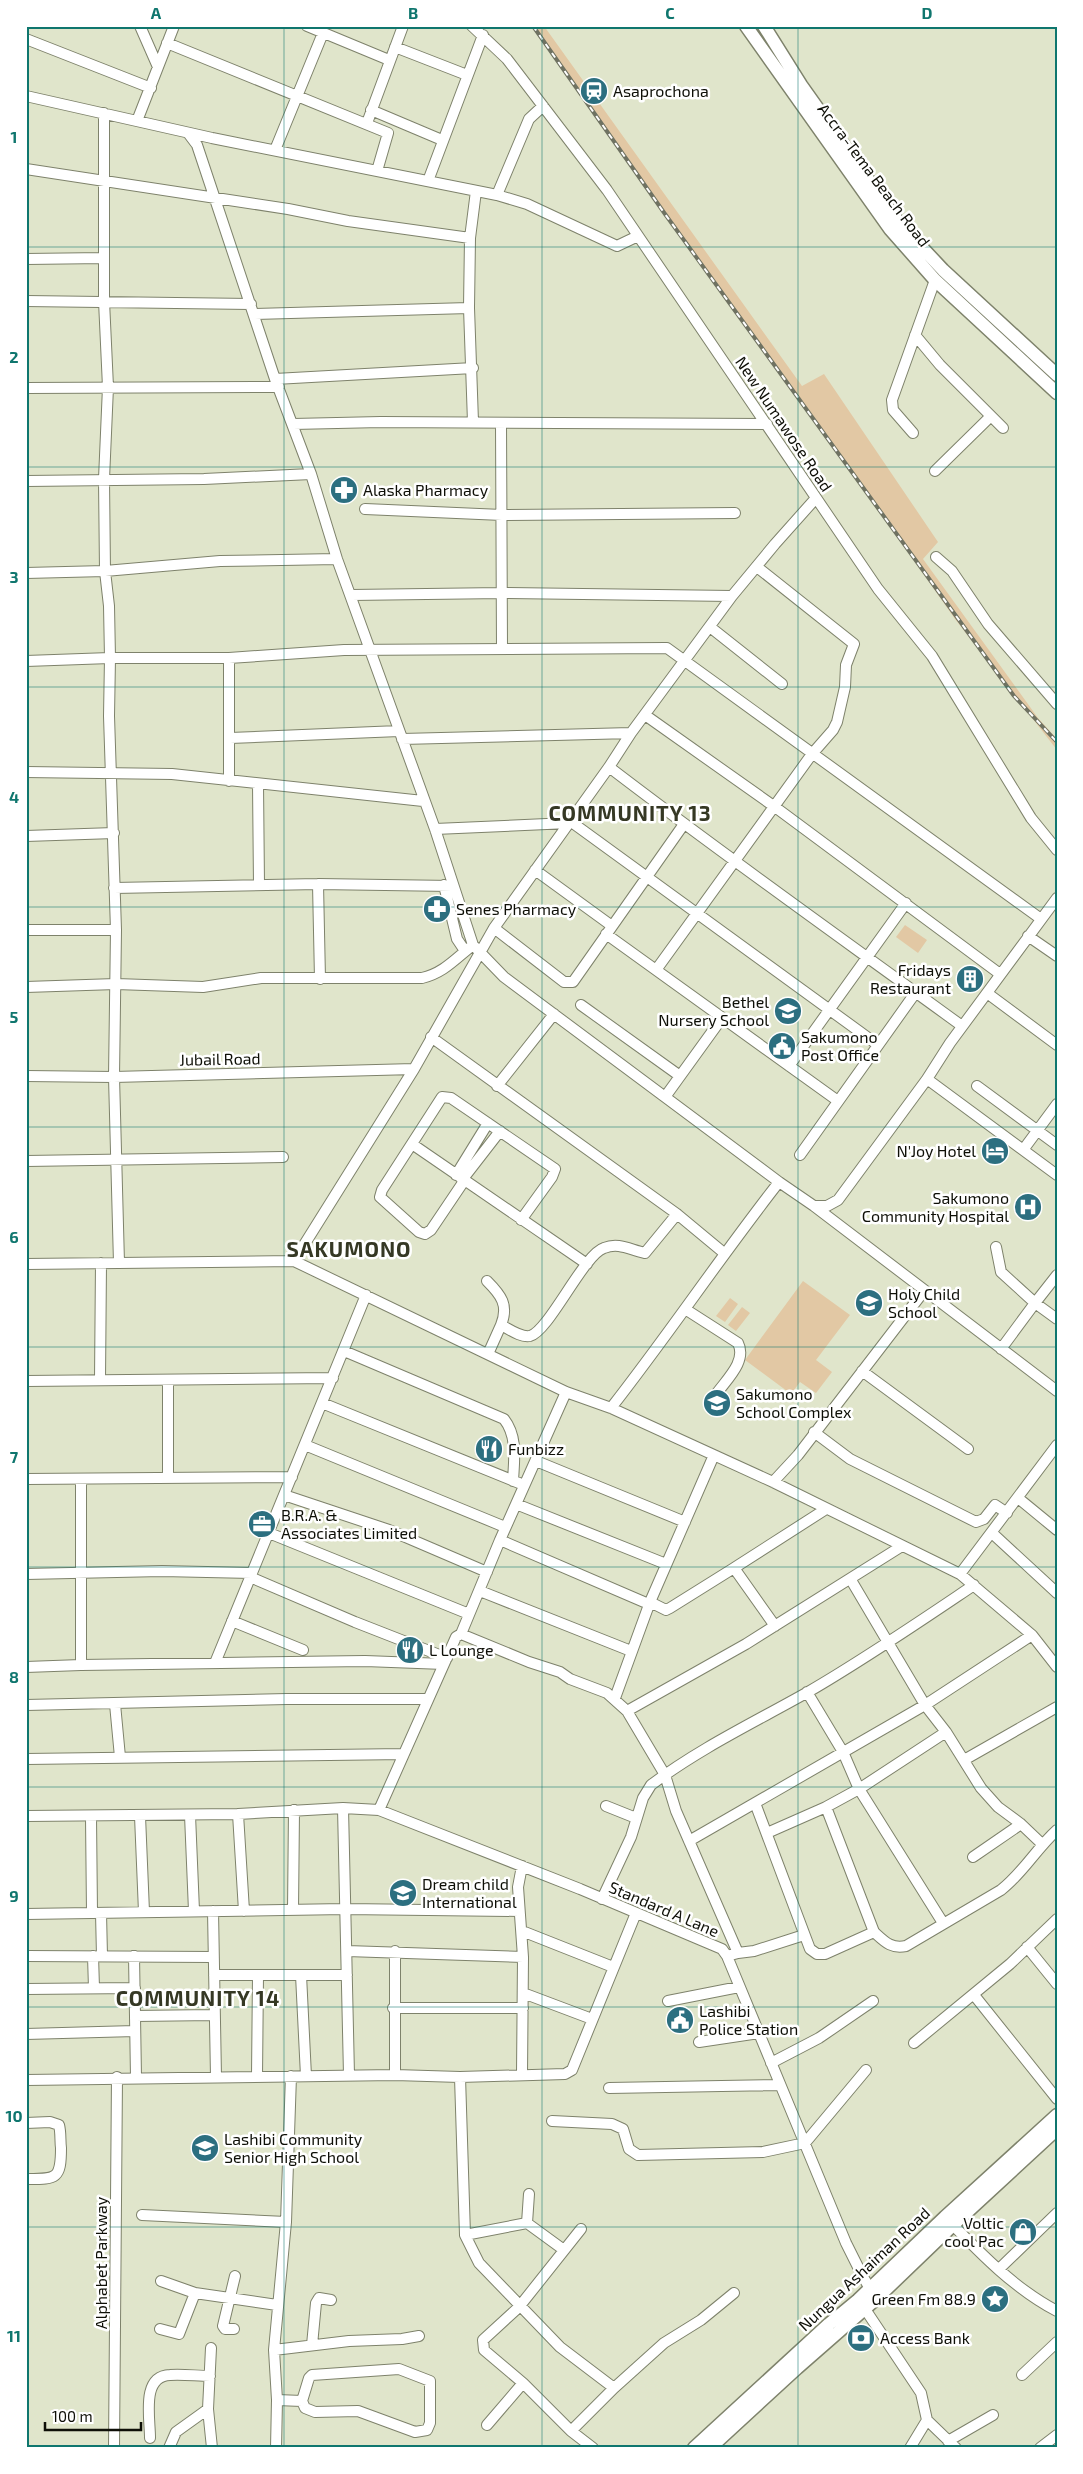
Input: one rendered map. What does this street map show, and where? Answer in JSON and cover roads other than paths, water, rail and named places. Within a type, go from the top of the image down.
[{"type":"main road","name":"Accra-Tema Beach Road","points":[[746,26],[890,229],[935,280],[1057,393]]},
{"type":"main road","name":"Accra-Tema Beach Road","points":[[764,26],[801,85],[899,223],[943,270],[1057,375]]},
{"type":"main road","name":"Nungua Ashaiman Road","points":[[710,2448],[797,2368],[1057,2115]]},
{"type":"main road","name":"Nungua Ashaiman Road","points":[[949,2221],[1057,2130]]},
{"type":"main road","name":"Nungua Ashaiman Road","points":[[694,2448],[829,2324],[862,2304]]},
{"type":"street","points":[[140,26],[158,67]]},
{"type":"street","points":[[137,120],[174,26]]},
{"type":"street","points":[[307,26],[388,60]]},
{"type":"street","points":[[367,123],[388,60],[395,48],[403,26]]},
{"type":"street","name":"New Numawose Road","points":[[472,26],[508,60],[607,190],[659,263],[707,338],[878,589],[932,656],[1031,818],[1057,850]]},
{"type":"street","points":[[275,150],[323,32]]},
{"type":"street","points":[[428,181],[483,35]]},
{"type":"street","points":[[26,38],[150,88]]},
{"type":"street","points":[[167,43],[388,133]]},
{"type":"street","points":[[395,48],[467,75]]},
{"type":"street","points":[[26,96],[188,133],[497,195],[527,204],[617,246],[638,236]]},
{"type":"street","points":[[497,195],[529,119],[543,106]]},
{"type":"street","points":[[371,110],[442,140]]},
{"type":"street","points":[[104,113],[106,182],[104,301],[108,387],[104,479],[105,571],[109,606],[111,772],[116,930],[114,1077],[119,1263]]},
{"type":"street","points":[[378,171],[388,133],[394,120]]},
{"type":"street","points":[[188,133],[198,145],[277,383],[311,474],[337,559],[371,650],[423,801],[435,829],[448,885],[469,948],[480,954],[504,977],[814,1206],[1057,1391]]},
{"type":"street","points":[[26,170],[288,209],[348,222],[470,238]]},
{"type":"street","points":[[473,422],[469,308],[470,238],[476,191]]},
{"type":"street","points":[[26,259],[104,258]]},
{"type":"street","points":[[913,433],[891,406],[935,280]]},
{"type":"street","points":[[26,300],[104,301],[253,309],[469,308]]},
{"type":"street","points":[[915,335],[940,365],[1003,428]]},
{"type":"street","points":[[26,388],[277,383],[472,368]]},
{"type":"street","points":[[935,471],[990,417]]},
{"type":"street","points":[[293,424],[473,422],[767,424]]},
{"type":"street","points":[[501,423],[502,648]]},
{"type":"street","points":[[26,481],[204,479],[311,474]]},
{"type":"street","points":[[294,1261],[414,1069],[494,928],[609,767],[631,733],[732,596],[816,498]]},
{"type":"street","points":[[365,509],[502,515],[735,513]]},
{"type":"street","points":[[936,557],[952,571],[988,624],[1057,704]]},
{"type":"street","points":[[26,573],[105,571],[220,561],[337,559]]},
{"type":"street","points":[[656,970],[812,754],[834,730],[837,722],[845,687],[846,665],[854,644],[756,567]]},
{"type":"street","points":[[351,595],[502,593],[732,596]]},
{"type":"street","points":[[710,627],[782,684]]},
{"type":"street","points":[[26,661],[110,658],[229,658],[371,650],[660,647],[674,651],[684,661],[1041,919]]},
{"type":"street","points":[[229,658],[229,780]]},
{"type":"street","points":[[645,715],[775,807],[1000,974]]},
{"type":"street","points":[[230,738],[631,733]]},
{"type":"street","points":[[609,767],[684,824],[962,1026]]},
{"type":"street","points":[[26,772],[172,774],[423,801]]},
{"type":"street","points":[[258,784],[259,885]]},
{"type":"street","points":[[435,829],[570,822],[878,1045]]},
{"type":"street","points":[[494,928],[564,982],[568,983],[577,978],[684,824]]},
{"type":"street","points":[[26,836],[114,833]]},
{"type":"street","points":[[535,870],[656,970],[838,1101]]},
{"type":"street","points":[[114,888],[318,884],[448,885]]},
{"type":"street","points":[[318,884],[320,979]]},
{"type":"street","points":[[814,1206],[827,1206],[838,1200],[927,1080],[962,1026],[1057,898]]},
{"type":"street","points":[[790,1066],[906,903]]},
{"type":"street","points":[[26,930],[116,930]]},
{"type":"street","points":[[1028,936],[1057,956]]},
{"type":"street","points":[[26,986],[116,984],[198,987],[252,979],[422,978],[434,975],[446,968],[469,948]]},
{"type":"street","points":[[800,1155],[916,992]]},
{"type":"street","points":[[987,993],[1057,1045]]},
{"type":"street","points":[[581,1005],[680,1076]]},
{"type":"street","points":[[497,1086],[554,1014]]},
{"type":"street","points":[[665,1097],[722,1018]]},
{"type":"street","points":[[431,1037],[676,1214],[724,1253]]},
{"type":"street","name":"Jubail Road","points":[[26,1076],[114,1077],[414,1069]]},
{"type":"street","points":[[927,1080],[1057,1175]]},
{"type":"street","points":[[977,1086],[1057,1145]]},
{"type":"street","points":[[488,1123],[461,1179],[431,1230],[425,1234],[419,1232],[380,1197],[382,1190],[442,1097],[451,1098],[500,1130],[555,1169],[552,1177],[521,1220]]},
{"type":"street","points":[[1022,1150],[1057,1104]]},
{"type":"street","points":[[461,1179],[500,1130]]},
{"type":"street","points":[[412,1144],[587,1264]]},
{"type":"street","points":[[26,1161],[283,1157]]},
{"type":"street","points":[[611,1408],[648,1361],[724,1253],[779,1182]]},
{"type":"street","points":[[501,1325],[523,1336],[533,1335],[597,1251],[615,1245],[640,1252],[648,1251],[676,1214]]},
{"type":"street","points":[[996,1247],[1001,1272],[1035,1304],[1057,1320]]},
{"type":"street","points":[[26,1264],[294,1261],[566,1392],[611,1408],[773,1482],[960,1574],[1032,1635],[1057,1667]]},
{"type":"street","points":[[100,1380],[101,1263]]},
{"type":"street","points":[[1002,1349],[1057,1275]]},
{"type":"street","points":[[487,1281],[501,1295],[505,1304],[505,1314],[488,1354]]},
{"type":"street","points":[[773,1482],[924,1291]]},
{"type":"street","points":[[215,1663],[366,1295]]},
{"type":"street","points":[[685,1309],[738,1344],[741,1350],[740,1361],[717,1393]]},
{"type":"street","points":[[344,1351],[504,1419],[509,1426],[514,1444],[513,1481]]},
{"type":"street","points":[[862,1371],[968,1449]]},
{"type":"street","points":[[26,1381],[333,1378]]},
{"type":"street","points":[[168,1380],[168,1477]]},
{"type":"street","points":[[379,1810],[456,1637],[462,1634],[505,1527],[566,1392]]},
{"type":"street","points":[[322,1403],[524,1485]]},
{"type":"street","points":[[814,1432],[850,1459],[976,1522],[984,1519],[995,1505],[1007,1513]]},
{"type":"street","points":[[960,1574],[1057,1445]]},
{"type":"street","points":[[304,1446],[505,1527]]},
{"type":"street","points":[[615,1698],[647,1602],[666,1564],[714,1455]]},
{"type":"street","points":[[1048,1456],[1057,1464]]},
{"type":"street","points":[[536,1461],[684,1522]]},
{"type":"street","points":[[26,1479],[292,1477]]},
{"type":"street","points":[[81,1479],[81,1664]]},
{"type":"street","points":[[284,1495],[389,1530],[487,1572]]},
{"type":"street","points":[[1018,1498],[1057,1530]]},
{"type":"street","points":[[516,1504],[666,1564]]},
{"type":"street","points":[[500,1540],[666,1610],[826,1509]]},
{"type":"street","points":[[269,1533],[469,1614]]},
{"type":"street","points":[[992,1533],[1057,1593]]},
{"type":"street","points":[[627,1711],[775,1626],[851,1580],[902,1546]]},
{"type":"street","points":[[734,1568],[775,1626]]},
{"type":"street","points":[[26,1574],[81,1572],[251,1575],[446,1661]]},
{"type":"street","points":[[851,1580],[887,1644],[925,1705],[946,1732],[982,1788],[998,1807],[1021,1824],[1042,1844]]},
{"type":"street","points":[[602,1899],[627,1846],[643,1798],[651,1785],[749,1722],[807,1692],[887,1644],[974,1585]]},
{"type":"street","points":[[480,1591],[631,1651]]},
{"type":"street","points":[[232,1621],[303,1650]]},
{"type":"street","points":[[462,1634],[529,1662],[560,1672],[570,1679],[615,1698],[627,1711],[665,1775],[732,1954],[804,1935]]},
{"type":"street","points":[[689,1841],[925,1705],[1032,1635]]},
{"type":"street","points":[[26,1667],[81,1664],[446,1661]]},
{"type":"street","points":[[807,1692],[843,1752],[859,1789],[943,1923]]},
{"type":"street","points":[[26,1705],[287,1699],[428,1699]]},
{"type":"street","points":[[115,1704],[120,1757]]},
{"type":"street","points":[[964,1760],[1057,1707]]},
{"type":"street","points":[[767,1833],[826,1807],[859,1789],[946,1732]]},
{"type":"street","points":[[26,1759],[404,1754]]},
{"type":"street","points":[[755,1803],[810,1949],[817,1954],[825,1954],[874,1932]]},
{"type":"street","points":[[606,1806],[636,1818]]},
{"type":"street","points":[[826,1807],[874,1932],[895,1948],[906,1946],[1001,1890],[1014,1880],[1042,1844],[1057,1830]]},
{"type":"street","points":[[343,1808],[349,2076]]},
{"type":"street","name":"Standard A Lane","points":[[26,1816],[91,1817],[238,1814],[343,1808],[379,1810],[522,1866],[732,1954],[739,1987],[846,2243],[874,2294]]},
{"type":"street","points":[[293,1910],[294,1810]]},
{"type":"street","points":[[238,1814],[244,1911]]},
{"type":"street","points":[[190,1815],[194,1911]]},
{"type":"street","points":[[140,1816],[144,1912]]},
{"type":"street","points":[[91,1817],[98,1956],[94,1988]]},
{"type":"street","points":[[973,1857],[1021,1824]]},
{"type":"street","points":[[522,1866],[518,1887],[523,1957],[522,2075]]},
{"type":"street","points":[[26,1914],[345,1909],[519,1911]]},
{"type":"street","points":[[213,1911],[216,2077]]},
{"type":"street","points":[[26,2080],[117,2077],[395,2075],[460,2078],[569,2072],[636,1913]]},
{"type":"street","points":[[914,2043],[974,1995],[1057,1920]]},
{"type":"street","points":[[522,1931],[613,1967]]},
{"type":"street","points":[[1027,1947],[1057,1984]]},
{"type":"street","points":[[346,1950],[523,1957]]},
{"type":"street","points":[[395,1951],[393,2008],[395,2075]]},
{"type":"street","points":[[26,1956],[213,1957]]},
{"type":"street","points":[[134,1956],[136,2077]]},
{"type":"street","points":[[214,1975],[347,1975]]},
{"type":"street","points":[[257,2076],[258,1975]]},
{"type":"street","points":[[302,1975],[306,2076]]},
{"type":"street","points":[[668,2001],[739,1987]]},
{"type":"street","points":[[26,1989],[135,1988]]},
{"type":"street","points":[[523,1993],[592,2019]]},
{"type":"street","points":[[974,1995],[1057,2098]]},
{"type":"street","points":[[771,2063],[819,2038],[873,2001]]},
{"type":"street","points":[[393,2008],[523,2008]]},
{"type":"street","points":[[135,2016],[214,2014]]},
{"type":"street","points":[[26,2034],[135,2031]]},
{"type":"street","points":[[700,2042],[759,2033]]},
{"type":"street","points":[[552,2121],[619,2126],[623,2129],[629,2149],[638,2155],[763,2152],[805,2143],[866,2070]]},
{"type":"street","points":[[276,2448],[277,2400],[274,2350],[286,2222],[291,2076]]},
{"type":"street","name":"Alphabet Parkway","points":[[114,2448],[117,2077]]},
{"type":"street","points":[[460,2078],[465,2234],[479,2263],[560,2347],[614,2388]]},
{"type":"street","points":[[609,2088],[780,2085]]},
{"type":"street","points":[[26,2123],[50,2122],[59,2125],[61,2168],[56,2175],[48,2179],[26,2179]]},
{"type":"street","points":[[527,2223],[529,2194]]},
{"type":"street","points":[[999,2270],[1057,2213]]},
{"type":"street","points":[[142,2215],[286,2222]]},
{"type":"street","points":[[949,2221],[999,2270],[1036,2300],[1057,2311]]},
{"type":"street","points":[[465,2234],[527,2223],[564,2250]]},
{"type":"street","points":[[581,2229],[519,2306],[483,2340],[483,2345],[484,2350],[523,2383],[571,2431],[593,2448]]},
{"type":"street","points":[[234,2329],[225,2329],[223,2326],[235,2276]]},
{"type":"street","points":[[161,2281],[195,2293],[277,2305]]},
{"type":"street","points":[[160,2329],[179,2334],[195,2293]]},
{"type":"street","points":[[571,2431],[614,2388],[664,2343],[701,2320],[734,2293]]},
{"type":"street","points":[[312,2345],[316,2303],[319,2298],[331,2300]]},
{"type":"street","points":[[862,2304],[922,2393],[927,2420],[952,2444],[993,2415]]},
{"type":"street","points":[[274,2350],[349,2341],[402,2340],[419,2336]]},
{"type":"street","points":[[1022,2375],[1057,2342]]},
{"type":"street","points":[[211,2348],[208,2409],[212,2448]]},
{"type":"street","points":[[399,2370],[430,2381],[430,2423],[427,2430],[415,2432],[358,2411],[315,2412],[305,2408],[302,2401],[309,2378],[312,2375],[399,2370]]},
{"type":"street","points":[[150,2438],[150,2387],[156,2378],[168,2374],[210,2376]]},
{"type":"street","points":[[487,2425],[523,2383]]},
{"type":"street","points":[[277,2400],[302,2401]]},
{"type":"street","points":[[169,2448],[176,2432],[208,2409]]},
{"type":"street","points":[[910,2448],[927,2420]]},
{"type":"street","points":[[1040,2448],[1057,2435]]},
{"type":"railway","points":[[533,26],[665,214],[1014,696],[1057,742]]},
{"type":"place","name":"Asaprochona","points":[[594,91]]},
{"type":"place","name":"Alaska Pharmacy","points":[[344,490]]},
{"type":"place","name":"Senes Pharmacy","points":[[437,909]]},
{"type":"place","name":"Fridays Restaurant","points":[[970,979]]},
{"type":"place","name":"Bethel Nursery School","points":[[788,1011]]},
{"type":"place","name":"Sakumono Post Office","points":[[782,1046]]},
{"type":"place","name":"N'Joy Hotel","points":[[995,1151]]},
{"type":"place","name":"Sakumono Community Hospital","points":[[1028,1207]]},
{"type":"place","name":"Holy Child School","points":[[869,1303]]},
{"type":"place","name":"Sakumono School Complex","points":[[717,1403]]},
{"type":"place","name":"Funbizz","points":[[489,1449]]},
{"type":"place","name":"B.R.A. & Associates Limited","points":[[262,1524]]},
{"type":"place","name":"L Lounge","points":[[410,1650]]},
{"type":"place","name":"Dream child International","points":[[403,1893]]},
{"type":"place","name":"Lashibi Police Station","points":[[680,2020]]},
{"type":"place","name":"Lashibi Community Senior High School","points":[[205,2148]]},
{"type":"place","name":"Voltic cool Pac","points":[[1023,2232]]},
{"type":"place","name":"Green Fm 88.9","points":[[995,2299]]},
{"type":"place","name":"Access Bank","points":[[861,2338]]},
{"type":"district","name":"COMMUNITY 13","points":[[630,814]]},
{"type":"district","name":"SAKUMONO","points":[[349,1250]]},
{"type":"district","name":"COMMUNITY 14","points":[[198,1999]]}]
